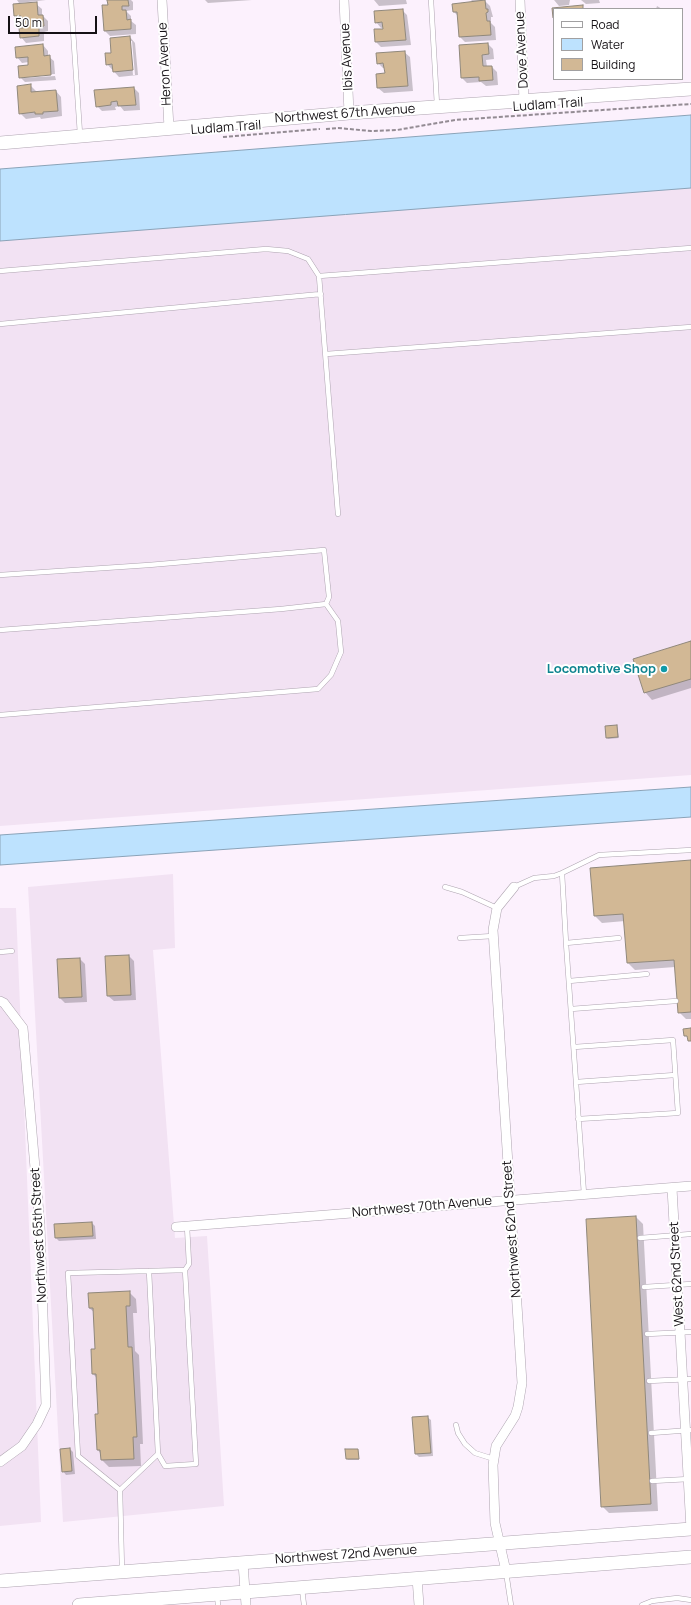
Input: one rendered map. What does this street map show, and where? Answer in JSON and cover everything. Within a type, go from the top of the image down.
[{"type":"main road","name":"Northwest 67th Avenue","points":[[0,143],[349,113],[691,89]]},
{"type":"main road","name":"Northwest 72nd Avenue","points":[[0,1581],[691,1528]]},
{"type":"main road","points":[[79,1605],[217,1600],[245,1592],[691,1557]]},
{"type":"street","name":"Heron Avenue","points":[[162,0],[169,128]]},
{"type":"street","name":"Ibis Avenue","points":[[344,0],[349,113]]},
{"type":"street","name":"Dove Avenue","points":[[520,0],[524,101]]},
{"type":"street","name":"Northwest 62nd Street","points":[[506,1571],[495,1523],[493,1476],[494,1459],[496,1446],[517,1412],[522,1383],[493,936],[494,918],[497,908],[503,898],[514,886]]},
{"type":"street","name":"Northwest 65th Street","points":[[0,1001],[4,1003],[23,1028],[40,1226],[46,1405],[37,1424],[22,1446],[0,1462]]},
{"type":"street","name":"Northwest 70th Avenue","points":[[176,1227],[691,1186]]},
{"type":"street","name":"West 62nd Street","points":[[672,1188],[680,1332],[687,1379],[691,1528]]},
{"type":"street","points":[[243,1563],[246,1605]]},
{"type":"street","points":[[417,1578],[419,1605]]},
{"type":"lane","points":[[72,0],[80,136]]},
{"type":"lane","points":[[431,0],[437,107]]},
{"type":"lane","points":[[319,276],[691,248]]},
{"type":"lane","points":[[0,271],[266,249],[288,251],[308,260],[319,276],[338,514]]},
{"type":"lane","points":[[0,324],[321,294]]},
{"type":"lane","points":[[326,354],[691,327]]},
{"type":"lane","points":[[0,575],[150,565],[324,550],[329,597],[326,604]]},
{"type":"lane","points":[[0,630],[281,609],[326,604]]},
{"type":"lane","points":[[0,716],[318,689],[331,675],[341,652],[338,621],[326,604]]},
{"type":"lane","points":[[514,886],[534,878],[554,876],[599,855],[691,850]]},
{"type":"lane","points":[[562,873],[584,1194]]},
{"type":"lane","points":[[445,886],[497,908]]},
{"type":"lane","points":[[460,938],[493,936]]},
{"type":"lane","points":[[566,943],[619,938]]},
{"type":"lane","points":[[0,952],[12,951]]},
{"type":"lane","points":[[569,981],[647,974]]},
{"type":"lane","points":[[571,1009],[676,1001]]},
{"type":"lane","points":[[574,1047],[673,1040],[678,1113],[578,1119]]},
{"type":"lane","points":[[576,1082],[675,1075]]},
{"type":"lane","points":[[149,1271],[158,1454],[165,1466],[196,1464],[185,1270],[189,1264],[187,1226]]},
{"type":"lane","points":[[640,1238],[691,1234]]},
{"type":"lane","points":[[120,1490],[78,1456],[68,1273],[185,1270]]},
{"type":"lane","points":[[644,1287],[691,1284]]},
{"type":"lane","points":[[647,1334],[691,1332]]},
{"type":"lane","points":[[649,1381],[687,1379]]},
{"type":"lane","points":[[456,1425],[458,1433],[465,1444],[476,1453],[494,1459]]},
{"type":"lane","points":[[652,1433],[688,1430]]},
{"type":"lane","points":[[122,1572],[120,1490],[158,1454]]},
{"type":"lane","points":[[652,1481],[689,1479]]},
{"type":"lane","points":[[506,1571],[510,1605]]},
{"type":"lane","points":[[302,1587],[304,1605]]},
{"type":"lane","points":[[642,1605],[652,1601],[677,1598],[691,1600]]},
{"type":"path","name":"Ludlam Trail","points":[[217,138],[338,128],[371,131],[397,130],[455,120],[691,104]]},
{"type":"shaded area","points":[[691,169],[691,775],[0,826],[0,234]]},
{"type":"shaded area","points":[[173,874],[175,948],[153,950],[175,1238],[207,1236],[224,1506],[63,1522],[28,887]]},
{"type":"shaded area","points":[[0,908],[16,908],[41,1522],[0,1526]]},
{"type":"water","points":[[691,115],[691,188],[0,241],[0,169]]},
{"type":"water","points":[[691,787],[691,817],[0,865],[0,835]]},
{"type":"building","points":[[107,0],[128,0],[129,6],[122,6],[122,10],[126,10],[127,20],[131,19],[131,29],[104,31],[102,5],[108,5]]},
{"type":"building","points":[[485,0],[486,9],[488,9],[488,12],[486,13],[487,21],[490,21],[491,35],[459,37],[457,12],[453,12],[452,4]]},
{"type":"building","points":[[37,2],[38,15],[43,15],[44,26],[39,27],[39,36],[20,38],[19,28],[23,28],[22,18],[21,16],[14,16],[13,4]]},
{"type":"building","points":[[583,5],[583,8],[553,8],[553,18],[552,8]]},
{"type":"building","points":[[403,9],[406,40],[375,42],[374,29],[383,29],[382,22],[375,23],[374,11]]},
{"type":"building","points":[[130,36],[133,70],[113,72],[112,64],[106,65],[105,53],[111,53],[110,38]]},
{"type":"building","points":[[488,43],[489,54],[482,55],[483,66],[492,66],[493,80],[479,81],[479,77],[461,78],[459,45]]},
{"type":"building","points":[[43,44],[44,56],[50,55],[51,75],[19,78],[18,66],[28,65],[28,57],[16,58],[15,47]]},
{"type":"building","points":[[405,51],[408,86],[377,88],[376,74],[385,73],[383,63],[377,64],[376,53]]},
{"type":"building","points":[[31,84],[31,92],[56,90],[58,111],[43,112],[43,114],[35,114],[35,112],[19,114],[17,86]]},
{"type":"building","points":[[134,87],[136,105],[118,106],[117,101],[111,102],[111,105],[96,107],[94,90]]},
{"type":"building","name":"Locomotive Shop","points":[[691,641],[691,679],[644,693],[633,659]]},
{"type":"building","points":[[617,725],[618,737],[606,738],[605,726]]},
{"type":"building","points":[[691,860],[691,1012],[678,1013],[674,960],[627,963],[623,914],[594,916],[590,868]]},
{"type":"building","points":[[129,955],[131,995],[107,996],[105,956]]},
{"type":"building","points":[[80,958],[82,997],[59,998],[57,959]]},
{"type":"building","points":[[691,1028],[691,1041],[688,1041],[687,1036],[684,1036],[683,1029]]},
{"type":"building","points":[[636,1216],[651,1504],[601,1507],[586,1219]]},
{"type":"building","points":[[92,1222],[93,1236],[55,1238],[54,1224]]},
{"type":"building","points":[[130,1291],[130,1306],[126,1306],[128,1347],[132,1347],[137,1437],[133,1437],[134,1459],[101,1460],[100,1450],[97,1450],[95,1414],[98,1414],[96,1374],[92,1374],[91,1349],[95,1349],[93,1308],[89,1308],[88,1293]]},
{"type":"building","points":[[428,1416],[431,1453],[415,1454],[412,1417]]},
{"type":"building","points":[[70,1448],[72,1471],[62,1472],[60,1449]]},
{"type":"building","points":[[345,1449],[358,1449],[359,1459],[346,1459]]},
{"type":"place","name":"Locomotive Shop","points":[[664,669]]}]
